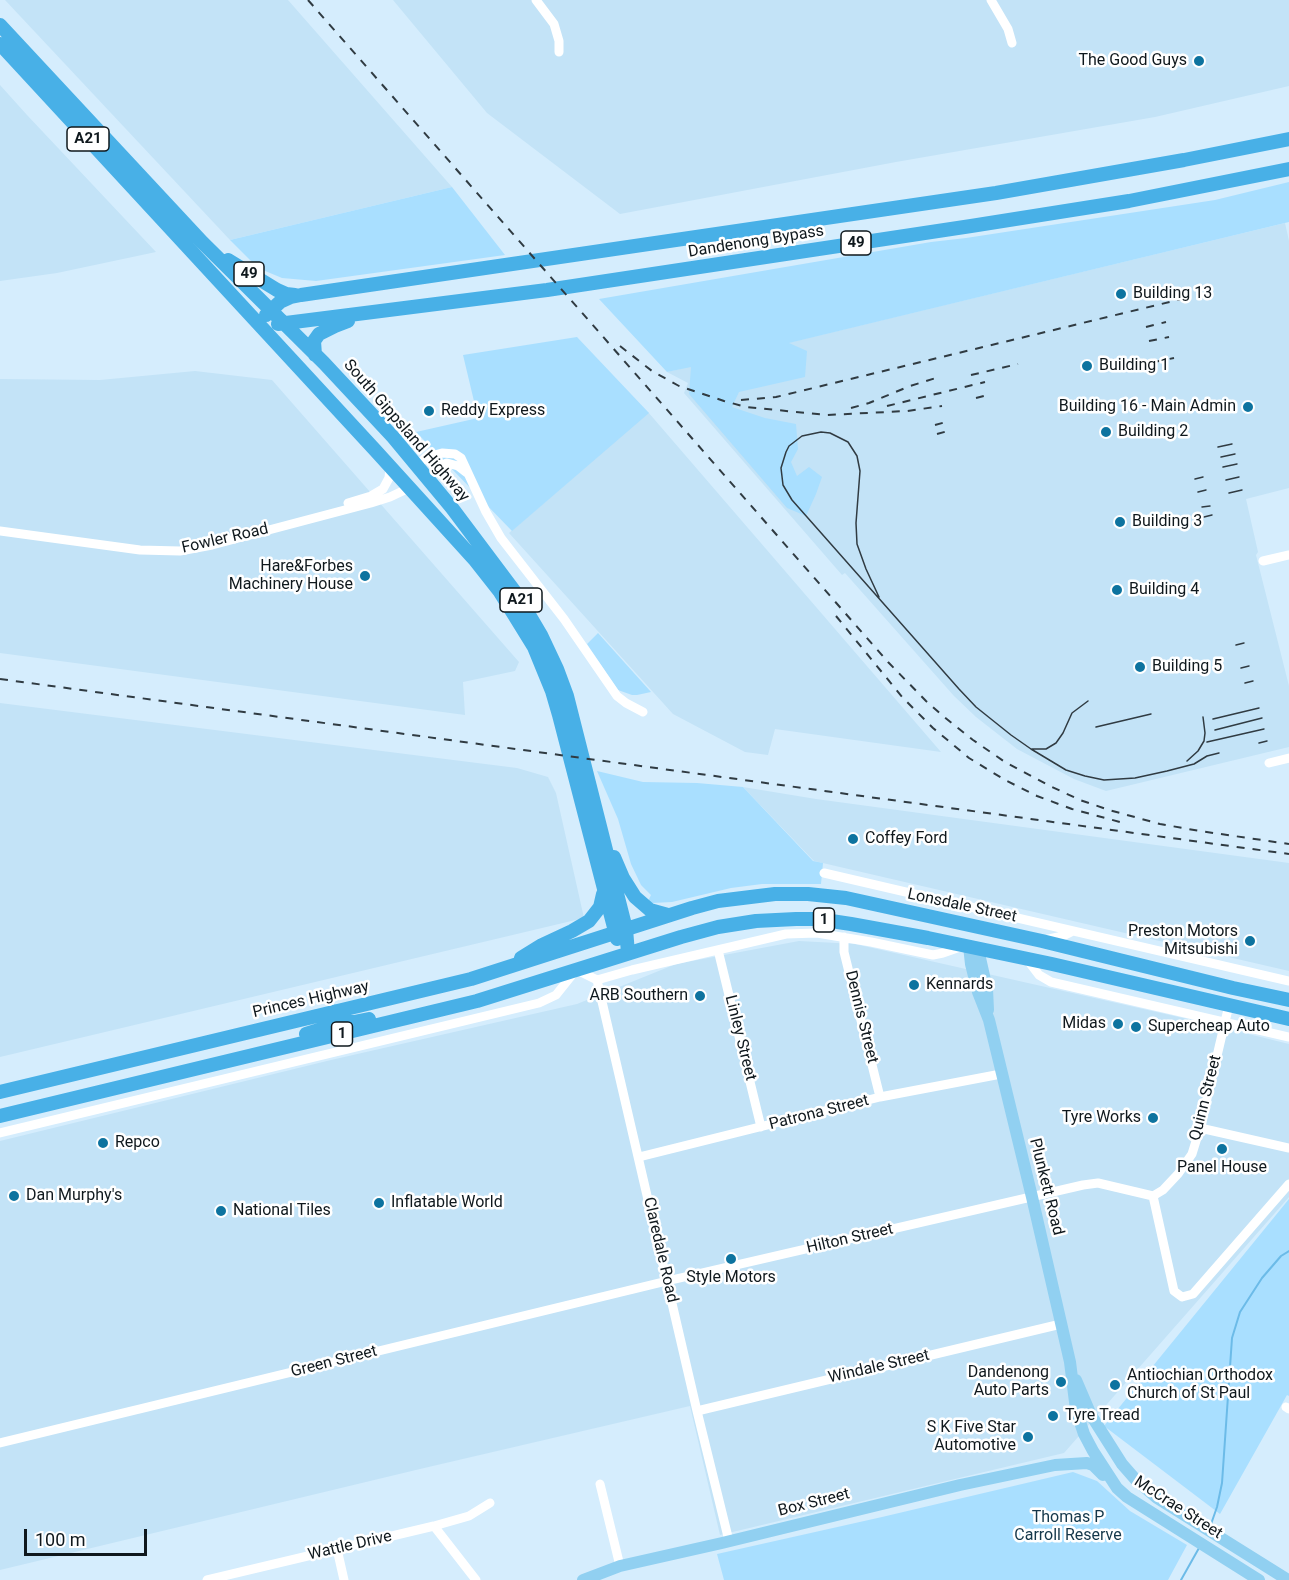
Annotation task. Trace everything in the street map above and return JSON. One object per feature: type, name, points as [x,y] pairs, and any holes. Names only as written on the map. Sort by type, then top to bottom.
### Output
[{"type":"highway","name":"South Gippsland Highway","points":[[0,25],[259,325],[478,564],[508,604],[534,647],[559,715],[572,741]]},
{"type":"highway","name":"South Gippsland Highway","points":[[0,44],[271,310],[385,428],[452,508],[513,589],[541,635],[562,682],[603,889],[627,953]]},
{"type":"highway","name":"Dandenong Bypass","points":[[271,310],[285,300],[301,295],[996,193],[1193,159],[1289,139]]},
{"type":"highway","name":"Dandenong Bypass","points":[[259,325],[283,324],[584,285],[1129,201],[1289,169]]},
{"type":"highway","name":"49","points":[[202,242],[277,290],[286,294],[301,295]]},
{"type":"highway","name":"49","points":[[259,325],[271,310]]},
{"type":"highway","name":"49","points":[[320,359],[314,345],[319,334],[335,326],[385,310]]},
{"type":"highway","points":[[409,488],[417,465]]},
{"type":"highway","points":[[409,488],[428,478]]},
{"type":"highway","name":"South Gippsland Highway","points":[[579,769],[595,811],[620,931]]},
{"type":"highway","points":[[595,811],[620,872],[631,892],[650,910],[668,915]]},
{"type":"highway","points":[[501,970],[542,945],[589,921],[600,907],[603,889]]},
{"type":"highway","name":"Lonsdale Street","points":[[620,931],[718,901],[775,894],[808,894],[846,898],[971,925],[1289,1000]]},
{"type":"highway","name":"1","points":[[0,1116],[384,1025],[526,987],[700,931],[756,921],[796,918],[839,922],[1026,958],[1289,1018]]},
{"type":"highway","points":[[971,925],[971,947]]},
{"type":"highway","name":"Princes Highway","points":[[0,1092],[444,986],[620,931]]},
{"type":"highway","points":[[337,1011],[345,1020],[357,1022],[479,993],[526,987]]},
{"type":"highway","points":[[1229,1005],[1233,988]]},
{"type":"highway","points":[[216,1064],[239,1051],[319,1031],[333,1022],[337,1011]]},
{"type":"highway","points":[[177,1049],[183,1072]]},
{"type":"main road","name":"Plunkett Road","points":[[971,947],[987,989],[989,1020],[1070,1362],[1076,1410],[1084,1434],[1093,1451]]},
{"type":"main road","name":"Plunkett Road","points":[[1070,1362],[1088,1410],[1122,1464]]},
{"type":"main road","points":[[1093,1451],[1109,1454],[1122,1464]]},
{"type":"main road","name":"Box Street","points":[[583,1580],[620,1566],[938,1490],[1055,1465],[1093,1451]]},
{"type":"main road","name":"McCrae Street","points":[[1093,1451],[1117,1488],[1132,1501],[1259,1580]]},
{"type":"main road","name":"Box Street","points":[[1055,1465],[1091,1464],[1117,1488]]},
{"type":"main road","name":"McCrae Street","points":[[1122,1464],[1150,1492],[1288,1580]]},
{"type":"street","points":[[536,0],[554,24],[559,41],[559,52]]},
{"type":"street","points":[[991,0],[1008,29],[1012,43]]},
{"type":"street","points":[[417,465],[432,455],[447,453],[455,454],[462,460],[496,531],[564,619],[612,690],[623,702],[643,712]]},
{"type":"street","points":[[428,478],[440,466],[449,463],[469,475]]},
{"type":"street","points":[[324,515],[341,505],[379,492],[388,480],[390,467]]},
{"type":"street","name":"Fowler Road","points":[[0,531],[140,550],[180,551],[201,548],[381,500],[409,488]]},
{"type":"street","points":[[1263,561],[1289,555]]},
{"type":"street","points":[[1269,763],[1289,758]]},
{"type":"street","name":"Lonsdale Street","points":[[824,873],[1289,981]]},
{"type":"street","points":[[971,925],[975,908]]},
{"type":"street","points":[[1042,941],[1073,931]]},
{"type":"street","points":[[0,1133],[544,1002],[556,995],[576,970],[597,980],[786,934],[808,932],[933,955],[971,947]]},
{"type":"street","name":"Dennis Street","points":[[844,937],[844,952],[880,1098]]},
{"type":"street","name":"Linley Street","points":[[718,950],[761,1127]]},
{"type":"street","points":[[1026,958],[1039,975],[1051,982],[1289,1036]]},
{"type":"street","points":[[1233,988],[1237,970]]},
{"type":"street","name":"Claredale Road","points":[[597,980],[729,1541]]},
{"type":"street","name":"Quinn Street","points":[[1153,1196],[1163,1190],[1178,1174],[1192,1154],[1229,1005]]},
{"type":"street","points":[[369,1044],[384,1025]]},
{"type":"street","points":[[183,1072],[188,1087]]},
{"type":"street","name":"Patrona Street","points":[[639,1157],[880,1098],[1001,1074]]},
{"type":"street","points":[[1200,1128],[1289,1148]]},
{"type":"street","points":[[1032,1197],[1098,1183],[1153,1196],[1174,1291],[1182,1298],[1193,1294],[1289,1184]]},
{"type":"street","name":"Hilton Street","points":[[667,1281],[1032,1197]]},
{"type":"street","name":"Green Street","points":[[0,1443],[667,1281]]},
{"type":"street","name":"Windale Street","points":[[697,1410],[1061,1324]]},
{"type":"street","points":[[600,1484],[620,1566]]},
{"type":"street","name":"Wattle Drive","points":[[208,1580],[434,1526],[469,1516],[490,1503]]},
{"type":"street","points":[[434,1526],[476,1580]]},
{"type":"street","points":[[337,1549],[344,1580]]},
{"type":"shaded area","points":[[5,0],[288,0],[452,187],[230,240]]},
{"type":"shaded area","points":[[393,0],[1289,0],[1289,86],[1155,117],[896,162],[620,214],[487,113]]},
{"type":"shaded area","points":[[0,85],[156,252],[57,273],[0,281]]},
{"type":"shaded area","points":[[1285,223],[1289,241],[1289,488],[1246,499],[1258,552],[1256,555],[1289,686],[1289,747],[1106,791],[1074,779],[1017,749],[976,717],[954,696],[845,573],[842,575],[684,393],[688,383],[667,372]]},
{"type":"shaded area","points":[[195,371],[272,380],[519,662],[515,671],[463,682],[465,715],[0,653],[0,379],[100,380]]},
{"type":"shaded area","points":[[648,412],[941,752],[775,729],[768,755],[745,752],[673,714],[509,533]]},
{"type":"shaded area","points":[[0,703],[517,768],[548,777],[556,793],[584,918],[0,1057]]},
{"type":"shaded area","points":[[743,787],[816,799],[1289,863],[1289,971],[814,861]]},
{"type":"shaded area","points":[[799,941],[855,944],[1289,1044],[1289,1197],[1064,1453],[720,1535],[690,1406],[0,1570],[0,1141],[331,1060],[577,1004],[676,964]]},
{"type":"green space","points":[[1289,182],[1289,222],[789,343],[807,351],[805,377],[739,392],[732,407],[765,418],[796,424],[798,449],[791,462],[797,476],[809,467],[822,477],[806,516],[787,508],[689,394],[691,367],[667,372],[599,299],[931,242],[1215,200]]},
{"type":"green space","points":[[452,187],[505,255],[316,281],[282,278],[258,268],[230,240]]},
{"type":"green space","points":[[577,337],[649,413],[512,531],[416,432],[478,418],[463,355]]},
{"type":"green space","points":[[598,633],[651,692],[632,695],[618,690],[587,644]]},
{"type":"green space","points":[[597,771],[643,782],[743,787],[813,861],[823,863],[821,884],[762,884],[731,888],[672,902],[652,903],[648,901],[651,895],[641,885],[631,864],[618,819]]},
{"type":"green space","points":[[1289,1199],[1289,1396],[1287,1395],[1220,1514],[1104,1426]]},
{"type":"green space","name":"Thomas P Carroll Reserve","points":[[1073,1472],[1097,1481],[1130,1511],[1187,1545],[1168,1580],[724,1580],[717,1554]]},
{"type":"waterway","points":[[1210,1527],[1222,1483],[1232,1338],[1240,1312],[1262,1278],[1281,1256],[1289,1251]]},
{"type":"waterway","points":[[1181,1580],[1199,1548]]},
{"type":"tram line","points":[[879,597],[857,544],[856,523],[860,471],[857,456],[848,442],[830,433],[821,432],[802,436],[789,446],[781,468],[783,485],[792,500],[959,689],[976,707],[1011,735],[1066,770],[1104,780],[1135,778],[1167,771],[1194,764],[1207,756],[1219,753]]},
{"type":"tram line","points":[[1218,447],[1232,444]]},
{"type":"tram line","points":[[1221,457],[1235,454]]},
{"type":"tram line","points":[[1223,467],[1237,464]]},
{"type":"tram line","points":[[1195,479],[1203,477]]},
{"type":"tram line","points":[[1226,480],[1239,477]]},
{"type":"tram line","points":[[1198,492],[1206,490]]},
{"type":"tram line","points":[[1229,493],[1242,490]]},
{"type":"tram line","points":[[1202,507],[1210,506]]},
{"type":"tram line","points":[[1204,517],[1212,515]]},
{"type":"tram line","points":[[1236,645],[1244,643]]},
{"type":"tram line","points":[[1241,668],[1249,666]]},
{"type":"tram line","points":[[1245,683],[1253,681]]},
{"type":"tram line","points":[[1032,749],[1046,749],[1056,743],[1072,713],[1088,701]]},
{"type":"tram line","points":[[1213,719],[1259,708]]},
{"type":"tram line","points":[[1096,727],[1151,714]]},
{"type":"tram line","points":[[1187,761],[1198,751],[1204,741],[1203,717]]},
{"type":"tram line","points":[[1215,730],[1262,718]]},
{"type":"tram line","points":[[1207,742],[1264,729]]},
{"type":"tram line","points":[[1259,743],[1267,741]]},
{"type":"railway","points":[[308,0],[888,662],[943,716],[1005,762],[1080,800],[1160,824],[1289,844]]},
{"type":"railway","points":[[741,400],[776,397],[1182,299]]},
{"type":"railway","points":[[1146,327],[1166,322]]},
{"type":"railway","points":[[1149,341],[1169,337]]},
{"type":"railway","points":[[620,346],[652,371],[679,386],[746,407],[827,415],[907,411],[942,406]]},
{"type":"railway","points":[[1154,362],[1174,358]]},
{"type":"railway","points":[[971,375],[1018,364]]},
{"type":"railway","points":[[851,408],[936,378]]},
{"type":"railway","points":[[887,406],[985,382]]},
{"type":"railway","points":[[976,398],[988,395]]},
{"type":"railway","points":[[935,425],[946,422]]},
{"type":"railway","points":[[937,434],[948,431]]},
{"type":"railway","points":[[836,616],[903,698],[933,728],[969,758],[1037,796],[1072,809],[1120,822]]},
{"type":"railway","points":[[0,679],[1289,854]]},
{"type":"place","name":"The Good Guys","points":[[1199,61]]},
{"type":"place","name":"Building 13","points":[[1121,294]]},
{"type":"place","name":"Building 1","points":[[1087,366]]},
{"type":"place","name":"Building 16 - Main Admin","points":[[1248,407]]},
{"type":"place","name":"Reddy Express","points":[[429,411]]},
{"type":"place","name":"Building 2","points":[[1106,432]]},
{"type":"place","name":"Building 3","points":[[1120,522]]},
{"type":"place","name":"Hare&Forbes Machinery House","points":[[365,576]]},
{"type":"place","name":"Building 4","points":[[1117,590]]},
{"type":"place","name":"Building 5","points":[[1140,667]]},
{"type":"place","name":"Coffey Ford","points":[[853,839]]},
{"type":"place","name":"Preston Motors Mitsubishi","points":[[1250,941]]},
{"type":"place","name":"Kennards","points":[[914,985]]},
{"type":"place","name":"ARB Southern","points":[[700,996]]},
{"type":"place","name":"Midas","points":[[1118,1024]]},
{"type":"place","name":"Supercheap Auto","points":[[1136,1027]]},
{"type":"place","name":"Tyre Works","points":[[1153,1118]]},
{"type":"place","name":"Repco","points":[[103,1143]]},
{"type":"place","name":"Panel House","points":[[1222,1149]]},
{"type":"place","name":"Dan Murphy's","points":[[14,1196]]},
{"type":"place","name":"Inflatable World","points":[[379,1203]]},
{"type":"place","name":"National Tiles","points":[[221,1211]]},
{"type":"place","name":"Style Motors","points":[[731,1259]]},
{"type":"place","name":"Dandenong Auto Parts","points":[[1061,1382]]},
{"type":"place","name":"Antiochian Orthodox Church of St Paul","points":[[1115,1385]]},
{"type":"place","name":"Tyre Tread","points":[[1053,1416]]},
{"type":"place","name":"S K Five Star Automotive","points":[[1028,1437]]}]
